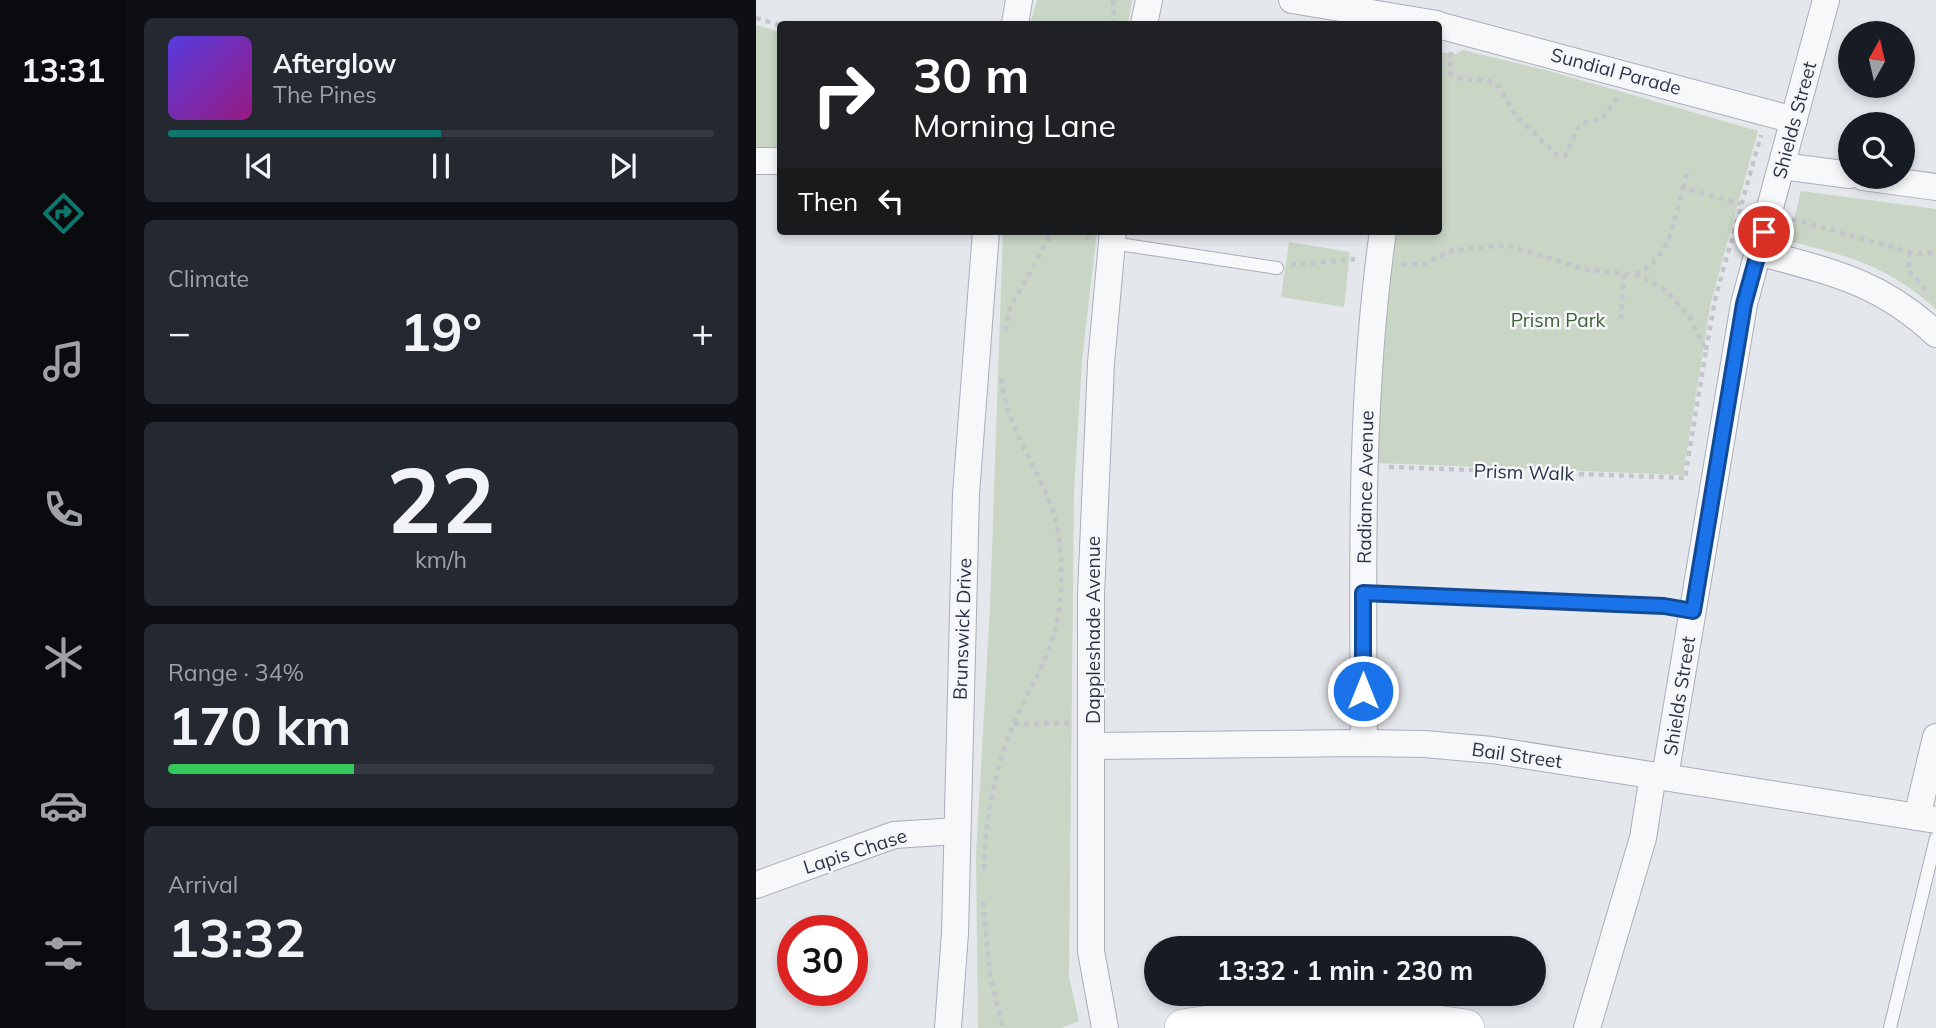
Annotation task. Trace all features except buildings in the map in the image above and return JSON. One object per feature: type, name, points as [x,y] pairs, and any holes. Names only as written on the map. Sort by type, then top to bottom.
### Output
[{"type":"street","points":[[1016,21],[1019,0]]},
{"type":"street","points":[[1145,21],[1149,0]]},
{"type":"street","name":"Sundial Parade","points":[[1292,0],[1415,21]]},
{"type":"street","name":"Shields Street","points":[[1587,1028],[1606,971],[1659,776],[1693,611],[1744,304],[1826,0]]},
{"type":"street","name":"Sundial Parade","points":[[1442,26],[1794,120]]},
{"type":"street","points":[[756,160],[777,161]]},
{"type":"street","points":[[1782,166],[1838,173]]},
{"type":"street","points":[[1915,184],[1936,187]]},
{"type":"street","name":"Brunswick Drive","points":[[948,1028],[955,933],[966,494],[986,235]]},
{"type":"street","name":"Radiance Avenue","points":[[1364,743],[1363,468],[1370,344],[1382,235]]},
{"type":"street","name":"Dappleshade Avenue","points":[[1105,1028],[1091,951],[1091,595],[1093,494],[1113,237]]},
{"type":"street","points":[[1758,252],[1869,286],[1895,299],[1936,334]]},
{"type":"street","points":[[1926,819],[1936,737]]},
{"type":"street","name":"Bail Street","points":[[1093,746],[1364,743],[1424,744],[1493,750],[1926,819]]},
{"type":"street","name":"Lapis Chase","points":[[756,885],[894,835],[957,831]]},
{"type":"street","name":"Shields Street","points":[[1601,1028],[1606,971]]},
{"type":"street","points":[[1183,1028],[1267,1017],[1319,1016],[1383,1019],[1466,1028]]},
{"type":"lane","points":[[1113,237],[1277,268]]},
{"type":"lane","points":[[1363,593],[1664,606],[1693,611]]},
{"type":"lane","points":[[1890,1028],[1936,838]]},
{"type":"path","points":[[1114,0],[1114,21]]},
{"type":"path","points":[[756,18],[777,24]]},
{"type":"path","points":[[1442,50],[1450,73],[1458,78],[1489,81],[1499,87],[1516,116],[1557,155],[1565,156],[1570,151],[1583,123],[1602,119],[1634,76]]},
{"type":"path","points":[[1277,268],[1342,258],[1414,266],[1453,250],[1506,245],[1584,269],[1634,275],[1652,266],[1664,252],[1688,168]]},
{"type":"path","points":[[1682,188],[1741,204]]},
{"type":"path","points":[[1769,212],[1910,252],[1925,254],[1936,251]]},
{"type":"path","points":[[1003,341],[1010,308],[1051,235]]},
{"type":"path","points":[[1910,252],[1908,270],[1936,300]]},
{"type":"path","points":[[1621,319],[1624,272]]},
{"type":"path","name":"Prism Walk","points":[[1363,468],[1685,478],[1706,350],[1680,304],[1655,282],[1634,275]]},
{"type":"path","points":[[984,881],[988,823],[1014,724],[1040,675],[1052,644],[1059,610],[1061,551],[1050,503],[1007,411],[1001,371]]},
{"type":"path","points":[[1014,724],[1073,723]]},
{"type":"path","points":[[983,892],[987,954],[1003,1028]]},
{"type":"green space","points":[[1037,0],[1132,0],[1128,21],[1031,21]]},
{"type":"green space","points":[[756,25],[777,31],[777,150],[756,149]]},
{"type":"green space","name":"Prism Park","points":[[1463,50],[1549,71],[1758,131],[1711,302],[1683,475],[1376,463],[1382,347],[1396,235],[1442,235],[1442,52],[1455,54]]},
{"type":"green space","points":[[1801,191],[1936,209],[1936,309],[1901,282],[1867,264],[1789,241]]},
{"type":"green space","points":[[1003,235],[1097,235],[1082,361],[1074,492],[1069,977],[1079,1021],[1061,1028],[978,1028],[976,855],[990,607]]},
{"type":"green space","points":[[1289,242],[1350,252],[1344,307],[1281,297]]},
{"type":"route","points":[[1363,691],[1363,593],[1664,606],[1693,611],[1744,304],[1764,232]]}]
